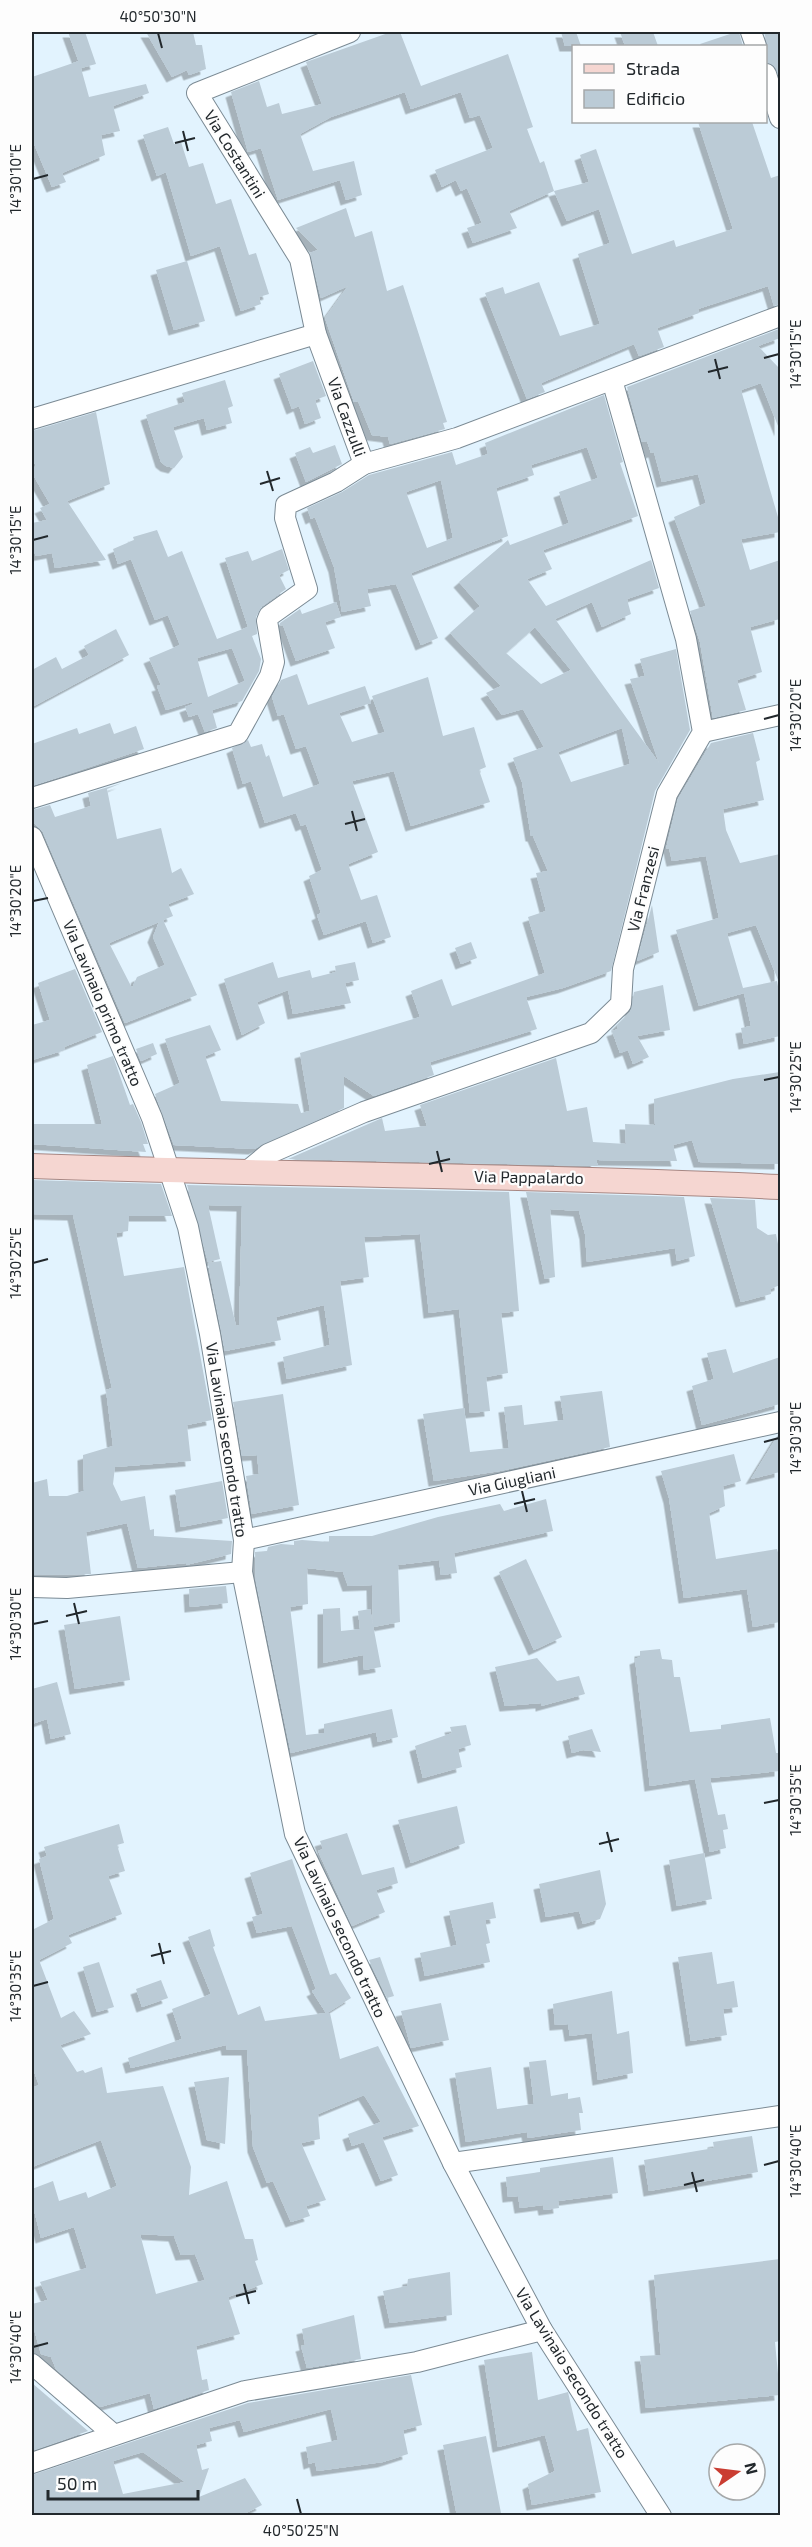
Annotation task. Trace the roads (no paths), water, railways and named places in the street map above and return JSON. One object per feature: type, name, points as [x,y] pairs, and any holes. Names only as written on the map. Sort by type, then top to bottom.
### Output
[{"type":"main road","name":"Via Pappalardo","points":[[32,1166],[245,1173],[604,1179],[780,1187]]},
{"type":"street","name":"Via Costantini","points":[[316,334],[300,259],[197,93],[350,32]]},
{"type":"street","points":[[767,80],[780,118]]},
{"type":"street","name":"Via Cazzulli","points":[[316,334],[364,464],[457,438],[780,316]]},
{"type":"street","points":[[32,419],[316,334]]},
{"type":"street","points":[[612,380],[686,639],[703,732],[780,715]]},
{"type":"street","points":[[32,798],[238,735],[270,676],[274,662],[267,621],[269,616],[307,589],[285,518],[286,506],[336,482],[364,464]]},
{"type":"street","name":"Via Franzesi","points":[[245,1173],[268,1154],[364,1112],[591,1033],[621,1004],[623,969],[667,794],[703,732]]},
{"type":"street","name":"Via Lavinaio primo tratto","points":[[32,837],[152,1118],[169,1171]]},
{"type":"street","name":"Via Lavinaio secondo tratto","points":[[169,1171],[188,1227],[210,1334],[244,1540],[242,1572],[295,1834],[453,2163],[542,2330],[661,2516]]},
{"type":"street","name":"Via Giugliani","points":[[244,1540],[780,1422]]},
{"type":"street","points":[[32,1587],[67,1588],[242,1572]]},
{"type":"street","points":[[453,2163],[780,2116]]},
{"type":"street","points":[[32,2463],[245,2391],[417,2362],[542,2330]]},
{"type":"street","points":[[32,2364],[113,2434]]}]
